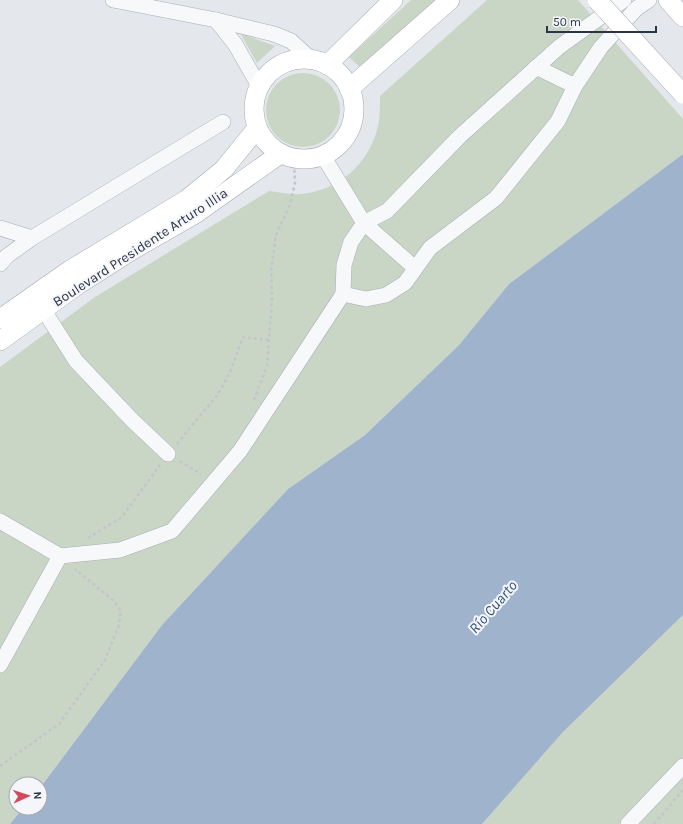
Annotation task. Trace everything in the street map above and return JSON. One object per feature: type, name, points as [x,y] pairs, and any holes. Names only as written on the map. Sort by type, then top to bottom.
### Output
[{"type":"main road","points":[[320,62],[393,0]]},
{"type":"main road","points":[[350,89],[450,0]]},
{"type":"main road","points":[[597,0],[683,94]]},
{"type":"main road","points":[[668,0],[683,17]]},
{"type":"main road","points":[[298,59],[320,62],[340,75],[350,89],[354,104],[353,121],[346,136],[335,148],[323,156],[308,159],[287,156],[264,140],[257,128],[254,110],[259,86],[271,71],[284,63],[298,59]]},
{"type":"main road","name":"Boulevard Presidente Arturo Illia","points":[[0,319],[82,262],[186,200],[224,169],[257,128]]},
{"type":"main road","name":"Boulevard Presidente Arturo Illia","points":[[0,341],[44,309],[134,249],[195,214],[287,156]]},
{"type":"street","points":[[113,0],[216,20],[274,34],[291,41],[320,62]]},
{"type":"street","points":[[0,521],[60,556],[120,550],[172,531],[240,451],[343,294],[344,265],[351,242],[364,223],[387,211],[460,136],[559,47],[624,0]]},
{"type":"street","points":[[343,294],[366,299],[386,295],[405,283],[430,248],[496,198],[558,121],[575,86],[601,47],[637,8],[649,0]]},
{"type":"street","points":[[216,20],[235,44],[259,86]]},
{"type":"street","points":[[536,67],[575,86]]},
{"type":"street","points":[[0,264],[32,238],[223,122]]},
{"type":"street","points":[[323,156],[364,223],[415,268]]},
{"type":"street","points":[[0,228],[32,238]]},
{"type":"street","points":[[44,309],[76,361],[132,420],[168,454]]},
{"type":"street","points":[[0,665],[60,556]]},
{"type":"street","points":[[628,824],[683,766]]},
{"type":"path","points":[[252,404],[267,366],[272,299],[271,271],[276,235],[290,205],[295,183],[287,156]]},
{"type":"path","points":[[84,540],[122,517],[168,454],[218,394],[230,372],[243,337],[269,340]]},
{"type":"path","points":[[168,454],[200,474],[204,474]]},
{"type":"path","points":[[0,766],[59,724],[105,660],[118,625],[121,611],[114,601],[60,556]]},
{"type":"path","points":[[654,824],[683,790]]},
{"type":"green space","points":[[411,0],[440,0],[361,68],[349,57]]},
{"type":"green space","points":[[487,0],[578,0],[683,119],[683,154],[509,284],[459,345],[365,435],[288,489],[162,625],[48,777],[48,776],[8,776],[8,816],[16,816],[10,824],[0,824],[0,367],[95,297],[269,191],[288,194],[314,192],[339,181],[360,163],[374,140],[379,123],[380,96]]},
{"type":"green space","points":[[241,34],[275,46],[257,63]]},
{"type":"green space","points":[[296,73],[310,73],[324,79],[334,89],[340,103],[340,117],[334,131],[324,141],[310,147],[296,147],[282,141],[272,131],[266,117],[266,103],[272,89],[282,79]]},
{"type":"green space","points":[[683,615],[683,824],[482,824],[563,732]]},
{"type":"water","name":"Río Cuarto","points":[[683,154],[683,615],[563,732],[482,824],[10,824],[16,816],[48,816],[48,777],[162,625],[288,489],[365,435],[459,345],[509,284]]}]
